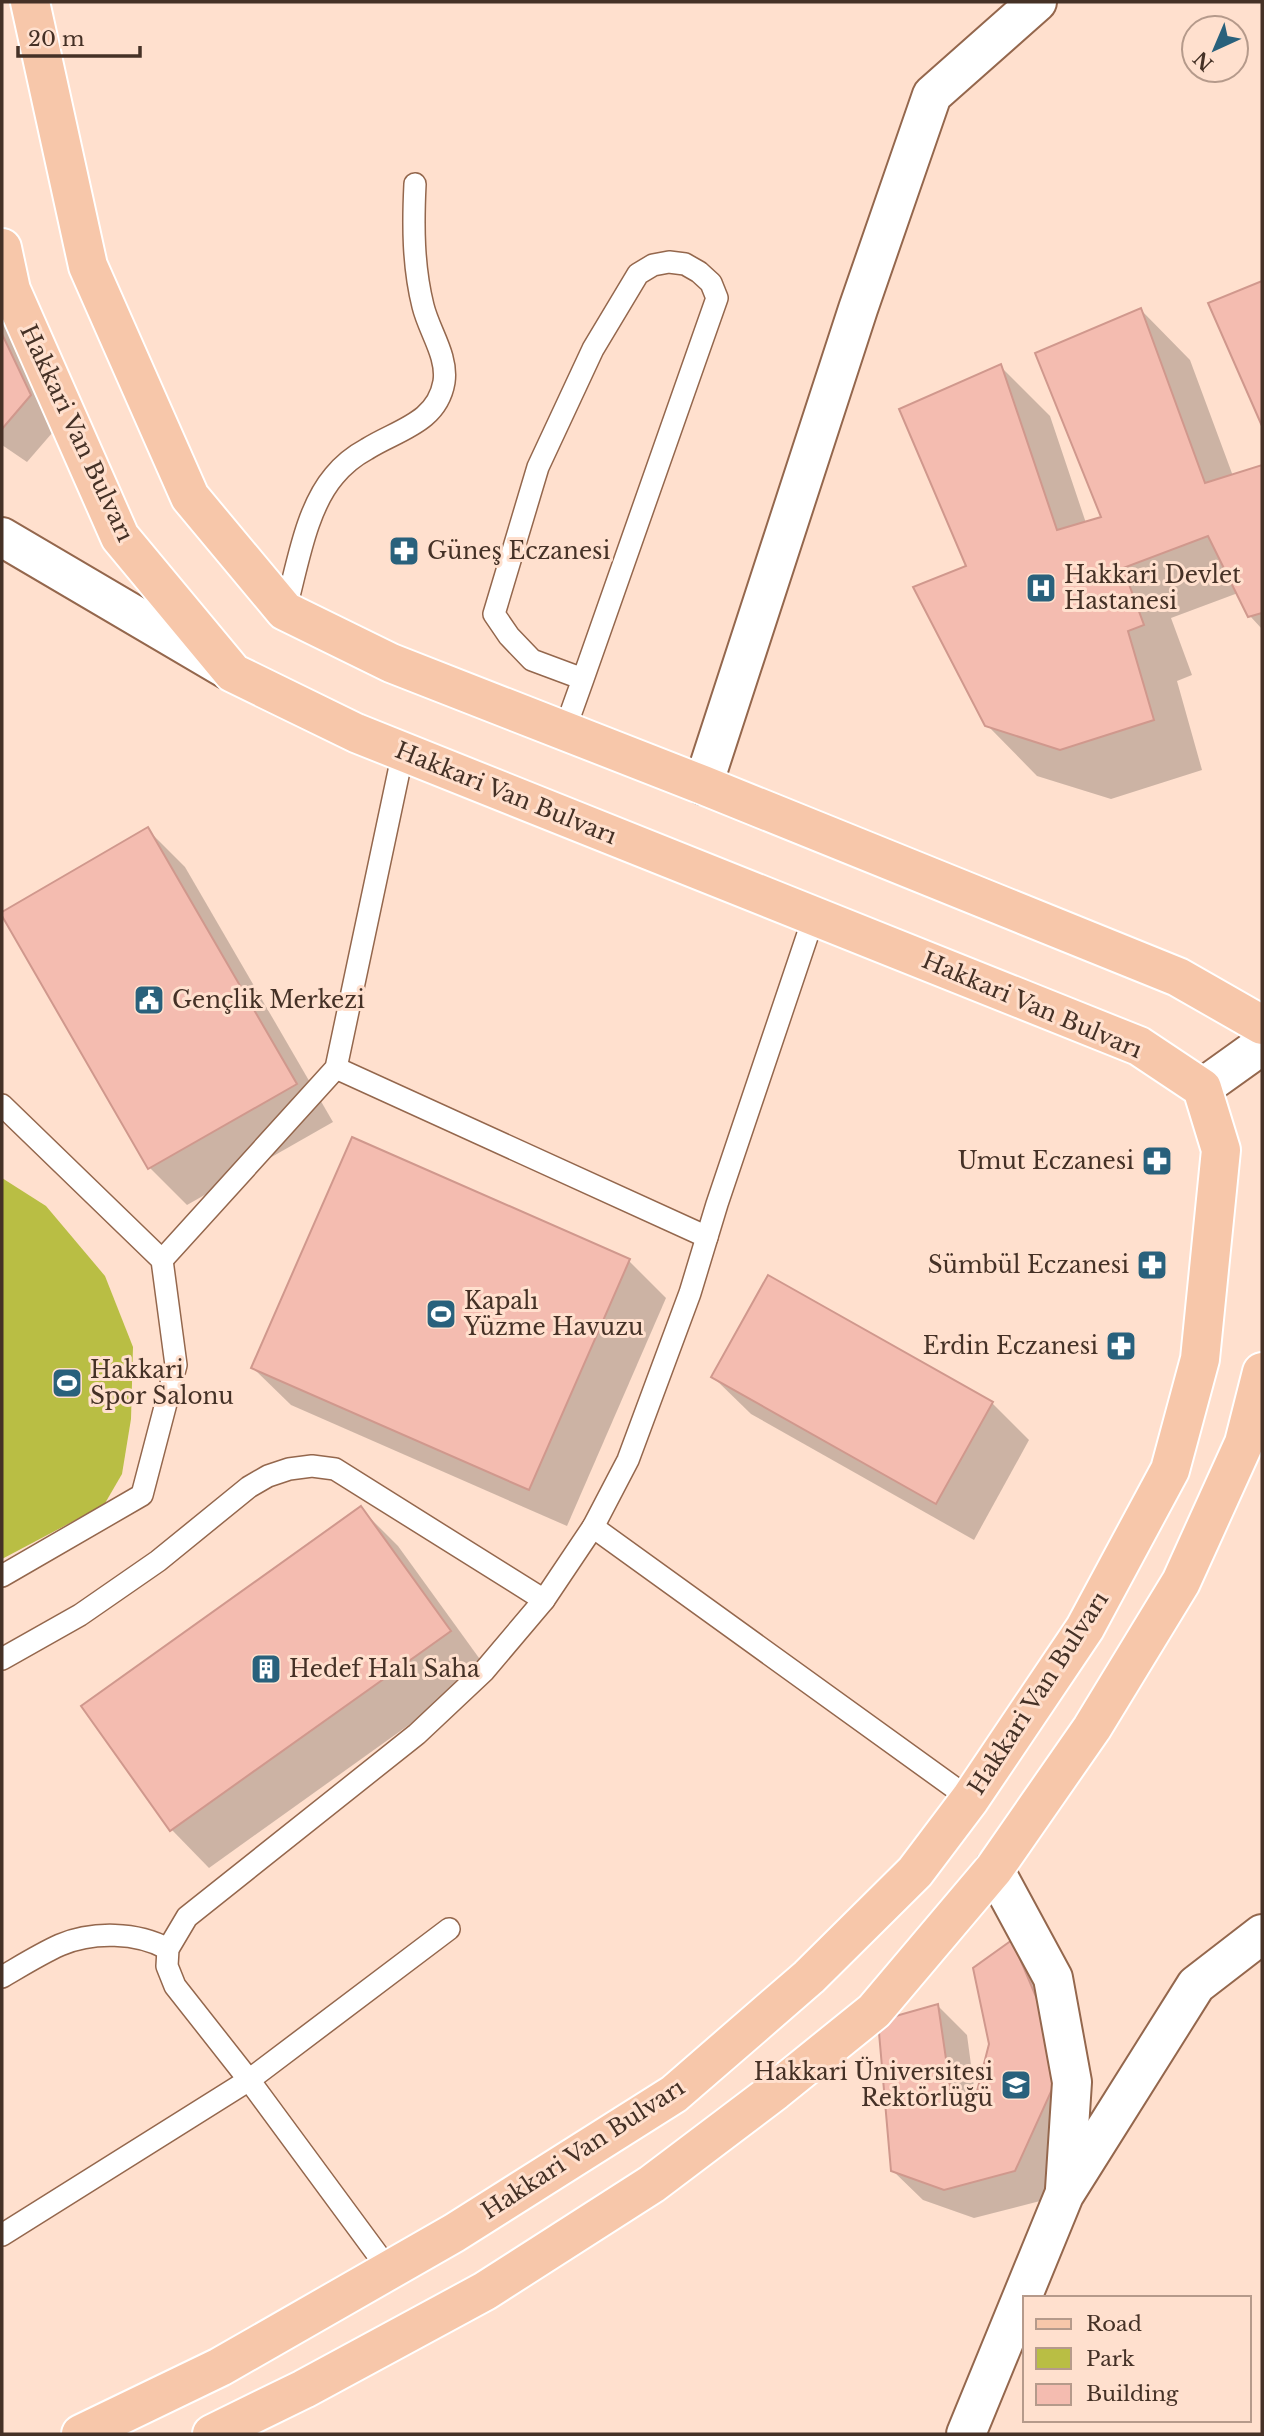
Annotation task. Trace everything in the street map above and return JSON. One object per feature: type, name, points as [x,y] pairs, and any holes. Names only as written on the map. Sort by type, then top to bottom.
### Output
[{"type":"main road","points":[[30,2],[88,266],[190,496],[285,611],[391,663],[704,785],[1178,977],[1262,1026]]},
{"type":"main road","name":"Hakkari Van Bulvarı","points":[[2,248],[11,290],[120,537],[233,673],[355,733],[1139,1046],[1202,1088],[1221,1150],[1200,1359],[1170,1470],[1085,1628],[970,1799],[915,1872],[809,1977],[674,2094],[454,2233],[220,2367],[81,2434]]},
{"type":"main road","points":[[212,2434],[304,2389],[485,2291],[652,2184],[775,2091],[873,2011],[994,1869],[1092,1728],[1181,1582],[1244,1443],[1262,1372]]},
{"type":"street","points":[[704,785],[858,309],[932,95],[1037,2]]},
{"type":"street","points":[[2,537],[233,673]]},
{"type":"street","points":[[1202,1088],[1262,1045]]},
{"type":"street","points":[[994,1869],[1053,1978],[1072,2081],[1064,2195]]},
{"type":"street","points":[[966,2434],[1064,2195],[1196,1985],[1262,1934]]},
{"type":"lane","points":[[285,611],[309,523],[318,499],[332,478],[368,447],[414,426],[426,416],[436,403],[444,384],[445,364],[423,307],[417,276],[414,246],[415,184]]},
{"type":"lane","points":[[564,732],[583,679],[717,298],[711,283],[685,264],[669,262],[653,265],[638,274],[593,349],[538,467],[494,614],[509,636],[532,660],[583,679]]},
{"type":"lane","points":[[162,1260],[336,1068],[403,752]]},
{"type":"lane","points":[[389,2270],[249,2080],[175,1986],[167,1966],[168,1949],[187,1917],[426,1725],[484,1671],[544,1600],[593,1527],[628,1460],[690,1293],[814,916]]},
{"type":"lane","points":[[336,1068],[707,1237]]},
{"type":"lane","points":[[2,1105],[162,1260],[176,1365],[142,1495],[2,1576]]},
{"type":"lane","points":[[2,1659],[80,1615],[158,1561],[248,1487],[289,1469],[312,1466],[335,1469],[544,1600]]},
{"type":"lane","points":[[593,1527],[970,1799]]},
{"type":"lane","points":[[2,2235],[249,2080],[449,1929]]},
{"type":"lane","points":[[2,1977],[62,1944],[104,1935],[152,1940],[168,1949]]},
{"type":"green space","name":"Hakkari Spor Salonu","points":[[2,1178],[46,1206],[105,1276],[133,1347],[131,1419],[122,1474],[104,1505],[2,1559]]},
{"type":"building","points":[[1262,281],[1262,426],[1208,303]]},
{"type":"building","name":"Hakkari Devlet Hastanesi","points":[[1141,308],[1205,483],[1262,465],[1262,613],[1248,617],[1208,536],[1123,568],[1144,625],[1128,631],[1154,720],[1060,750],[985,726],[913,587],[966,566],[899,409],[1001,364],[1057,530],[1101,517],[1035,353]]},
{"type":"building","points":[[2,334],[31,395],[2,429]]},
{"type":"building","name":"Gençlik Merkezi","points":[[148,827],[297,1084],[148,1169],[2,912]]},
{"type":"building","name":"Kapalı Yüzme Havuzu","points":[[352,1137],[630,1259],[529,1490],[251,1368]]},
{"type":"building","points":[[768,1275],[993,1402],[936,1504],[711,1377]]},
{"type":"building","name":"Hedef Halı Saha","points":[[361,1506],[451,1631],[170,1831],[81,1706]]},
{"type":"building","name":"Hakkari Üniversitesi Rektörlüğü","points":[[1012,1940],[1064,2063],[1015,2171],[944,2190],[891,2171],[878,2021],[938,2004],[953,2107],[973,2107],[989,2044],[973,1968]]},
{"type":"place","name":"Güneş Eczanesi","points":[[404,551]]},
{"type":"place","name":"Hakkari Devlet Hastanesi","points":[[1041,588]]},
{"type":"place","name":"Gençlik Merkezi","points":[[149,1000]]},
{"type":"place","name":"Umut Eczanesi","points":[[1157,1161]]},
{"type":"place","name":"Sümbül Eczanesi","points":[[1152,1265]]},
{"type":"place","name":"Kapalı Yüzme Havuzu","points":[[441,1314]]},
{"type":"place","name":"Erdin Eczanesi","points":[[1121,1346]]},
{"type":"place","name":"Hakkari Spor Salonu","points":[[67,1383]]},
{"type":"place","name":"Hedef Halı Saha","points":[[266,1669]]},
{"type":"place","name":"Hakkari Üniversitesi Rektörlüğü","points":[[1016,2085]]}]
